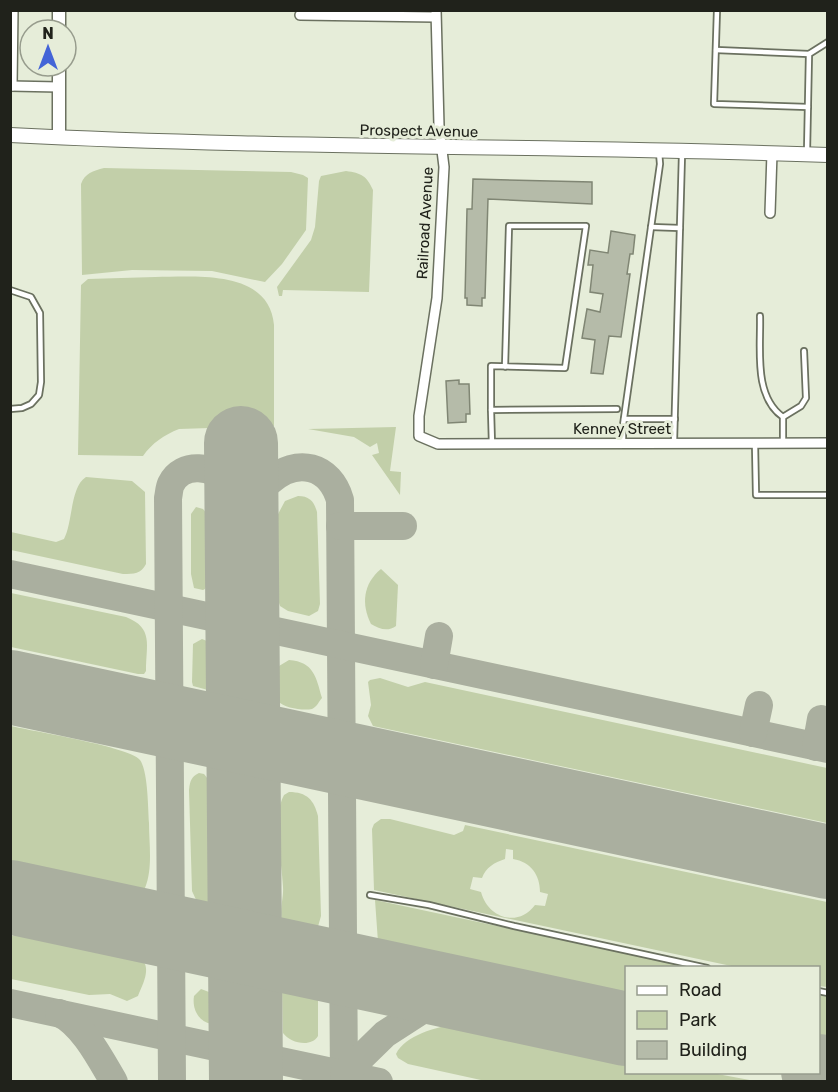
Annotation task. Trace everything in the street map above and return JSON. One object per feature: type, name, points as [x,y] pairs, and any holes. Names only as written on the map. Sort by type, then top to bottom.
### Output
[{"type":"main road","name":"Prospect Avenue","points":[[10,135],[442,148],[828,155]]},
{"type":"street","points":[[13,10],[11,86],[59,87]]},
{"type":"street","points":[[300,15],[435,14]]},
{"type":"street","name":"Railroad Avenue","points":[[418,436],[437,298],[444,167],[439,126],[435,14]]},
{"type":"street","points":[[59,78],[59,137]]},
{"type":"street","points":[[770,213],[772,153]]},
{"type":"street","name":"Kenney Street","points":[[418,436],[438,444],[828,443]]},
{"type":"lane","points":[[717,10],[714,104],[808,107]]},
{"type":"lane","points":[[716,50],[809,54],[828,42]]},
{"type":"lane","points":[[807,155],[809,54]]},
{"type":"lane","points":[[623,444],[624,419],[660,164],[659,151]]},
{"type":"lane","points":[[674,444],[682,151]]},
{"type":"lane","points":[[492,444],[491,366],[565,368],[586,226],[509,226],[505,366]]},
{"type":"lane","points":[[651,227],[680,228]]},
{"type":"lane","points":[[10,290],[31,297],[40,314],[41,382],[39,395],[31,404],[22,408],[10,409]]},
{"type":"lane","points":[[760,316],[761,382],[774,411],[783,417]]},
{"type":"lane","points":[[783,417],[801,406],[806,398],[804,351]]},
{"type":"lane","points":[[491,410],[617,409]]},
{"type":"lane","points":[[783,417],[783,444]]},
{"type":"lane","points":[[624,419],[675,419]]},
{"type":"lane","points":[[755,444],[756,495],[828,495]]},
{"type":"lane","points":[[370,895],[421,904],[698,966]]},
{"type":"green space","points":[[104,168],[291,172],[303,175],[308,178],[306,230],[282,264],[265,282],[212,271],[132,270],[82,275],[81,184],[87,175]]},
{"type":"green space","points":[[346,171],[363,176],[373,190],[369,292],[283,290],[282,296],[279,296],[277,287],[311,240],[315,227],[321,176]]},
{"type":"green space","points":[[209,277],[245,285],[259,294],[269,307],[274,325],[274,426],[179,429],[159,440],[143,456],[78,455],[81,285],[88,279]]},
{"type":"green space","points":[[396,427],[390,471],[401,472],[400,495],[372,455],[379,453],[377,443],[370,447],[354,437],[308,429]]},
{"type":"green space","points":[[86,477],[132,481],[145,492],[146,564],[139,572],[123,574],[11,550],[11,532],[56,542],[64,539],[74,497]]},
{"type":"green space","points":[[298,496],[310,500],[317,512],[320,604],[318,611],[309,616],[288,611],[280,606],[276,593],[277,516],[285,501]]},
{"type":"green space","points":[[196,507],[203,509],[207,514],[208,581],[203,590],[194,588],[191,574],[191,514]]},
{"type":"green space","points":[[381,569],[398,585],[396,626],[387,629],[371,624],[365,602],[370,581]]},
{"type":"green space","points":[[11,593],[126,617],[135,621],[145,632],[146,671],[144,674],[138,674],[11,647]]},
{"type":"green space","points":[[202,639],[207,641],[209,647],[210,689],[208,690],[193,686],[192,682],[193,644]]},
{"type":"green space","points":[[289,660],[309,667],[316,677],[322,698],[312,709],[294,708],[278,701],[279,666]]},
{"type":"green space","points":[[380,678],[408,687],[425,682],[827,768],[827,823],[373,726],[368,716],[371,705],[368,682]]},
{"type":"green space","points":[[11,726],[101,745],[133,755],[140,760],[146,781],[149,823],[150,864],[145,888],[132,892],[98,892],[11,873]]},
{"type":"green space","points":[[199,773],[204,774],[208,779],[212,895],[211,905],[205,911],[198,904],[192,891],[189,790],[191,780]]},
{"type":"green space","points":[[289,792],[309,798],[318,816],[321,916],[317,930],[305,933],[289,930],[282,918],[283,887],[278,827],[280,804],[284,795]]},
{"type":"green space","points":[[381,819],[390,819],[454,835],[463,831],[465,825],[827,902],[827,987],[820,986],[820,966],[731,966],[374,890],[372,829],[374,824]],"holes":[[[506,849],[513,850],[513,859],[529,866],[536,875],[540,892],[548,894],[545,906],[535,905],[528,912],[512,918],[497,914],[490,908],[481,892],[470,889],[473,877],[482,878],[491,866],[505,859]]]},
{"type":"green space","points":[[375,900],[686,966],[625,966],[625,1005],[392,952],[378,942]]},
{"type":"green space","points":[[35,931],[113,945],[139,957],[145,964],[146,972],[138,996],[127,1001],[110,994],[89,995],[11,979],[11,936]]},
{"type":"green space","points":[[285,983],[304,987],[318,1000],[318,1036],[311,1042],[295,1042],[283,1033],[282,986]]},
{"type":"green space","points":[[201,989],[209,992],[213,1003],[215,1018],[211,1024],[199,1017],[195,1010],[194,996]]},
{"type":"green space","points":[[820,995],[827,997],[827,1048],[820,1046]]},
{"type":"green space","points":[[478,1024],[625,1054],[625,1074],[717,1074],[755,1081],[490,1082],[408,1064],[398,1058],[396,1054],[406,1042],[440,1027]]},
{"type":"building","points":[[473,179],[592,182],[592,204],[488,199],[485,298],[482,298],[482,306],[467,305],[467,298],[465,298],[467,209],[472,209]]},
{"type":"building","points":[[611,231],[635,235],[633,254],[630,254],[627,274],[630,274],[621,337],[609,336],[603,374],[591,373],[595,340],[582,338],[587,309],[600,312],[603,294],[590,292],[593,265],[588,265],[590,250],[608,253]]},
{"type":"building","points":[[459,380],[459,384],[469,384],[470,414],[466,414],[466,422],[448,423],[446,381]]},
{"type":"taxiway","points":[[242,524],[261,490],[280,473],[291,469],[301,467],[321,472],[329,479],[340,500],[344,1082]]},
{"type":"taxiway","points":[[172,1082],[168,498],[171,484],[176,477],[190,469],[199,468],[215,473],[222,478],[233,493],[242,524]]},
{"type":"taxiway","points":[[340,526],[403,526]]},
{"type":"taxiway","points":[[10,574],[828,749]]},
{"type":"taxiway","points":[[434,665],[439,636]]},
{"type":"taxiway","points":[[753,733],[759,705]]},
{"type":"taxiway","points":[[816,747],[821,719]]},
{"type":"taxiway","points":[[10,914],[27,907],[42,906],[165,933]]},
{"type":"taxiway","points":[[344,1074],[385,1034],[450,992]]},
{"type":"taxiway","points":[[10,1003],[379,1082]]},
{"type":"taxiway","points":[[59,1013],[68,1018],[84,1034],[114,1082]]},
{"type":"runway","points":[[241,443],[246,1082]]},
{"type":"runway","points":[[10,687],[828,862]]},
{"type":"runway","points":[[10,897],[625,1029]]},
{"type":"runway","points":[[820,1071],[828,1072]]}]
